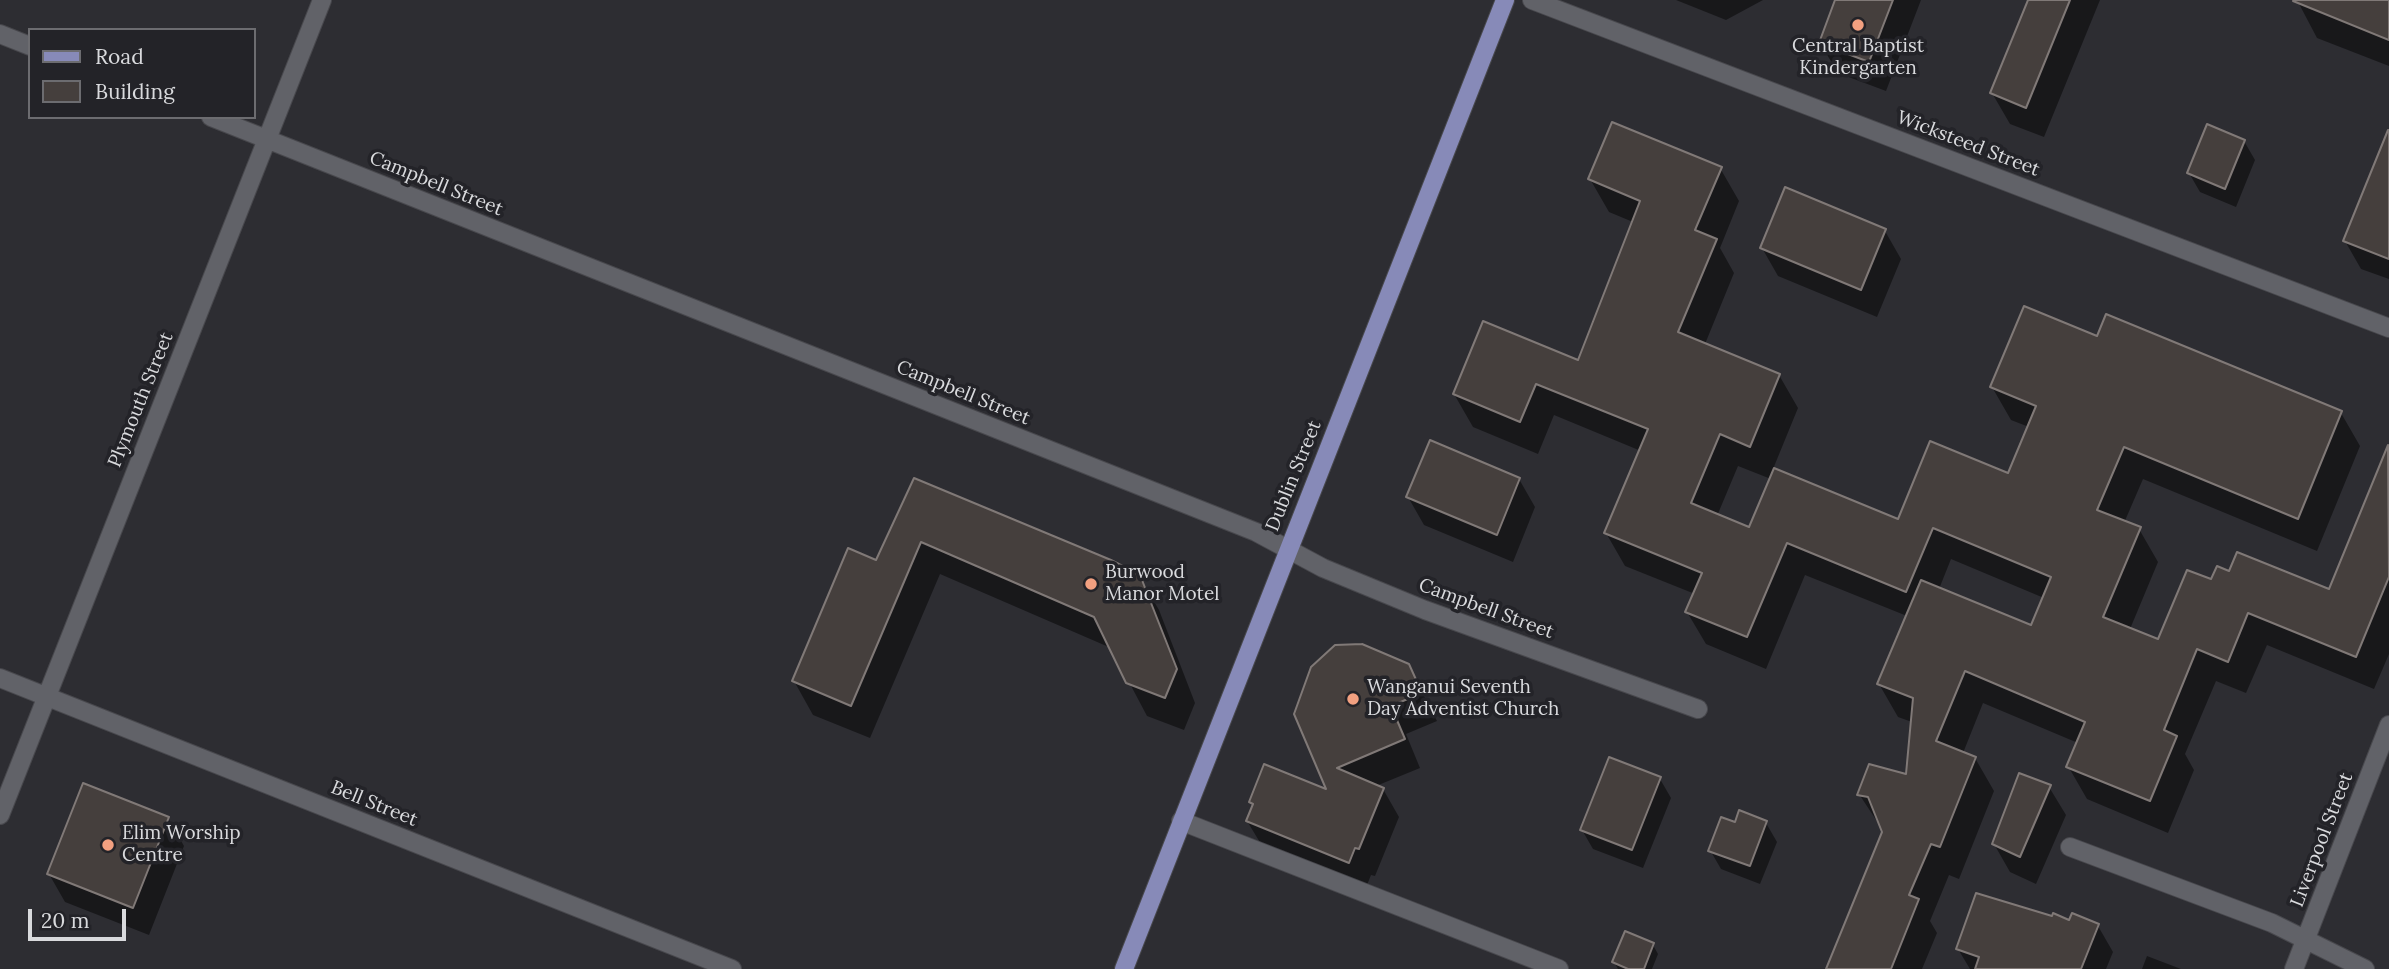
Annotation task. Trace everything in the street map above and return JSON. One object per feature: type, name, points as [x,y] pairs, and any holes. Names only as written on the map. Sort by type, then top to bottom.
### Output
[{"type":"main road","name":"Dublin Street","points":[[1124,969],[1505,0]]},
{"type":"street","name":"Plymouth Street","points":[[0,815],[321,0]]},
{"type":"street","name":"Wicksteed Street","points":[[1532,0],[2389,328]]},
{"type":"street","points":[[0,34],[28,45]]},
{"type":"street","name":"Campbell Street","points":[[216,119],[1256,532],[1287,550],[1425,611],[1698,709]]},
{"type":"street","name":"Bell Street","points":[[0,678],[732,969]]},
{"type":"street","name":"Liverpool Street","points":[[2294,969],[2389,726]]},
{"type":"street","points":[[1181,821],[1559,969]]},
{"type":"street","points":[[2070,847],[2272,923],[2365,969]]},
{"type":"building","points":[[1835,0],[1893,0],[1869,62],[1819,43]]},
{"type":"building","points":[[2028,0],[2070,0],[2026,108],[1990,93]]},
{"type":"building","points":[[2389,0],[2389,40],[2293,1]]},
{"type":"building","points":[[1612,122],[1722,167],[1695,230],[1717,239],[1678,332],[1780,374],[1750,447],[1720,434],[1691,503],[1749,527],[1774,468],[1898,519],[1930,441],[2008,473],[2036,406],[1990,387],[2024,306],[2097,336],[2106,314],[2342,411],[2298,519],[2124,447],[2097,510],[2141,527],[2103,617],[2158,639],[2187,570],[2211,579],[2217,566],[2229,571],[2237,552],[2329,589],[2388,445],[2389,577],[2356,657],[2248,613],[2228,662],[2197,649],[2164,730],[2177,736],[2150,801],[2066,767],[2085,722],[1965,671],[1936,741],[1976,757],[1940,847],[1931,844],[1909,895],[1919,899],[1891,969],[1826,969],[1882,832],[1868,797],[1857,795],[1869,764],[1906,774],[1913,698],[1877,684],[1921,580],[2031,625],[2051,577],[1933,528],[1906,592],[1787,543],[1747,637],[1685,612],[1702,573],[1604,533],[1648,429],[1536,384],[1520,422],[1453,394],[1483,321],[1578,360],[1640,201],[1588,179]]},
{"type":"building","points":[[2207,124],[2245,140],[2225,189],[2187,173]]},
{"type":"building","points":[[2389,130],[2389,259],[2343,241]]},
{"type":"building","points":[[1785,187],[1886,229],[1861,290],[1760,248]]},
{"type":"building","points":[[1430,440],[1520,478],[1497,535],[1406,497]]},
{"type":"building","points":[[914,478],[1111,560],[1140,575],[1177,669],[1165,698],[1126,683],[1094,617],[921,542],[851,706],[792,681],[848,548],[876,560]]},
{"type":"building","points":[[1362,644],[1409,664],[1422,693],[1391,706],[1405,739],[1337,768],[1384,788],[1359,849],[1355,848],[1349,863],[1246,821],[1253,804],[1249,802],[1264,764],[1326,789],[1294,714],[1311,667],[1335,645]]},
{"type":"building","points":[[1609,757],[1661,777],[1632,850],[1580,830]]},
{"type":"building","points":[[2019,773],[2051,785],[2020,857],[1992,844]]},
{"type":"building","name":"Elim Worship Centre","points":[[83,783],[169,817],[133,908],[47,874]]},
{"type":"building","points":[[1739,810],[1767,821],[1750,866],[1708,851],[1721,817],[1735,822]]},
{"type":"building","points":[[1976,893],[2052,916],[2053,913],[2069,920],[2072,913],[2099,924],[2081,969],[1975,969],[1979,957],[1956,949]]},
{"type":"building","points":[[1625,931],[1654,943],[1644,969],[1628,969],[1612,962]]},
{"type":"place","name":"Central Baptist Kindergarten","points":[[1858,25]]},
{"type":"place","name":"Burwood Manor Motel","points":[[1091,584]]},
{"type":"place","name":"Wanganui Seventh Day Adventist Church","points":[[1353,699]]},
{"type":"place","name":"Elim Worship Centre","points":[[108,845]]}]
